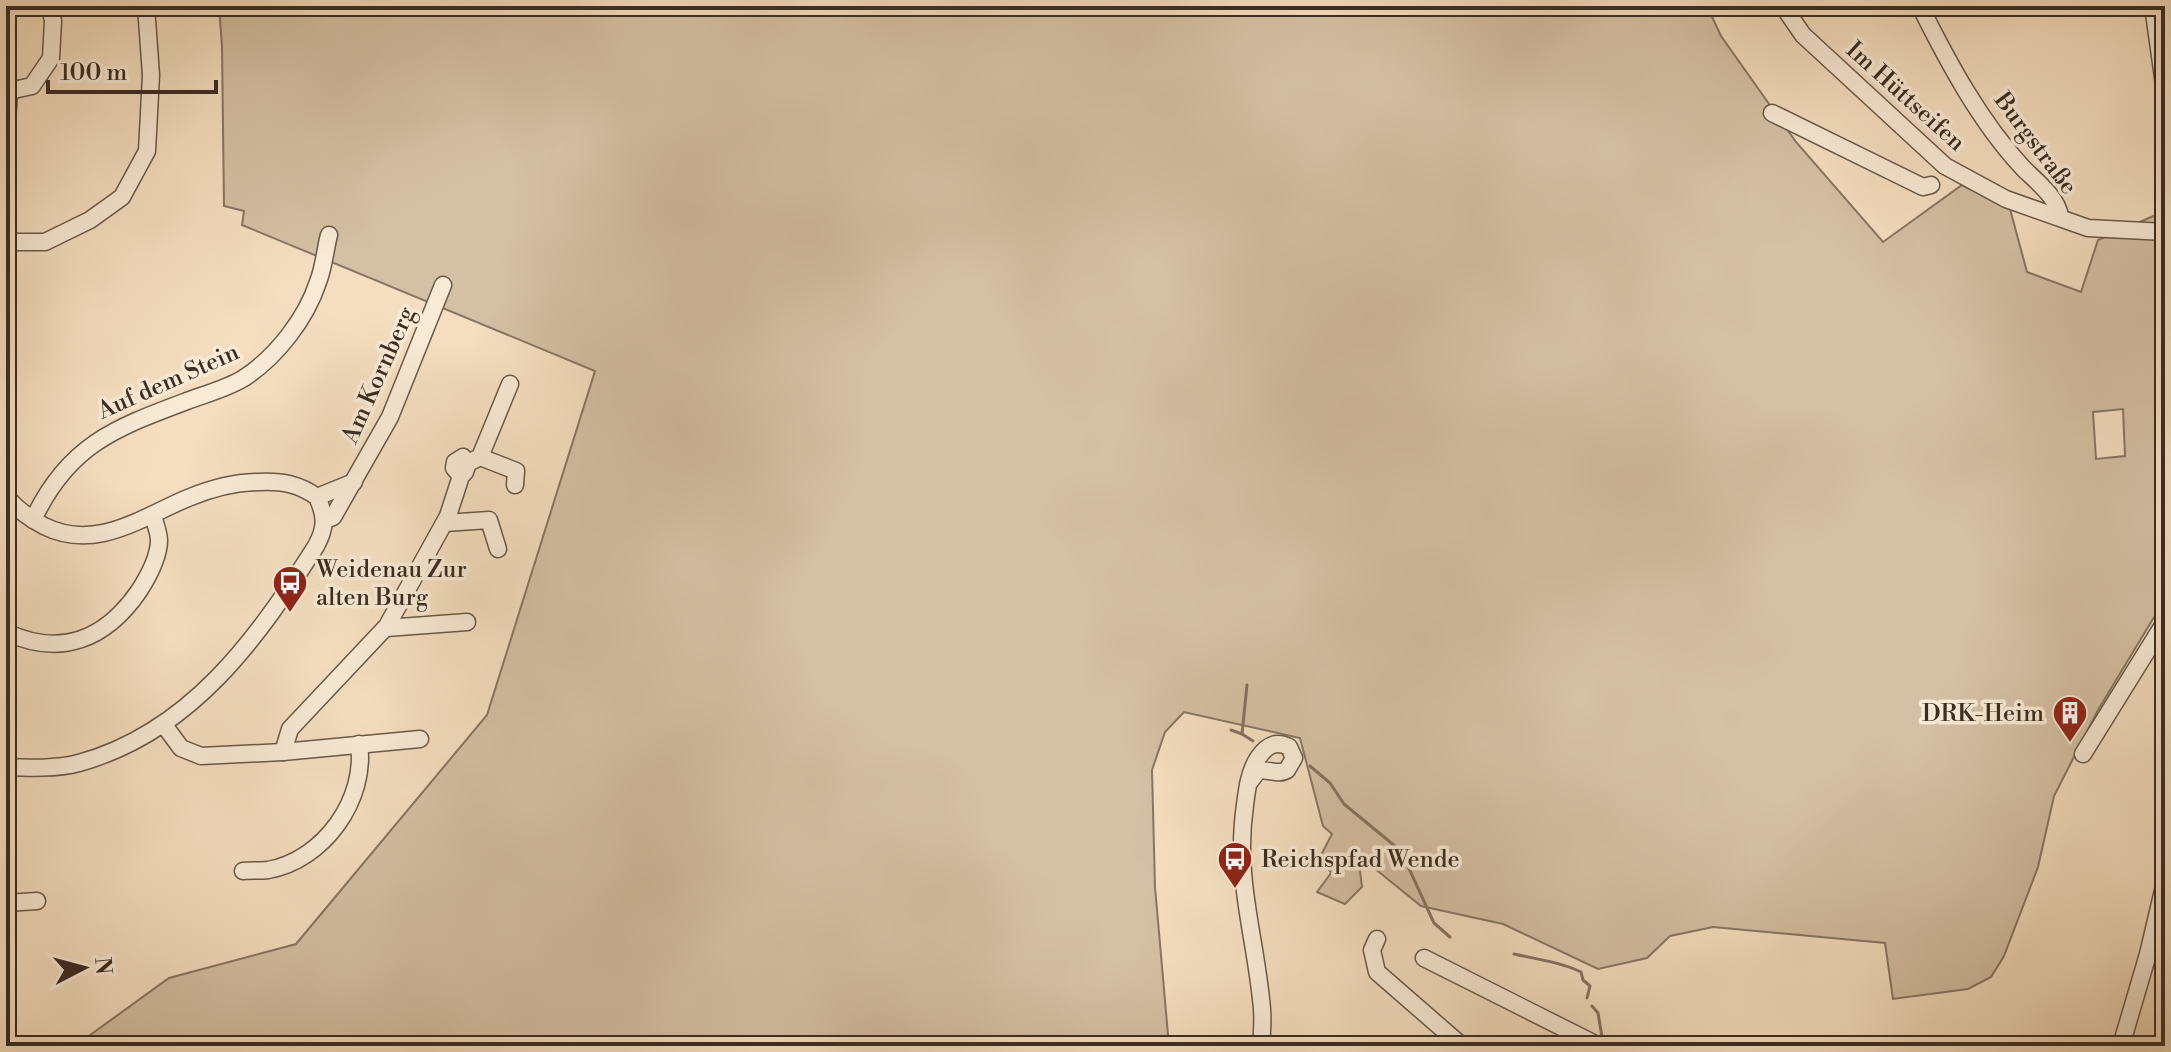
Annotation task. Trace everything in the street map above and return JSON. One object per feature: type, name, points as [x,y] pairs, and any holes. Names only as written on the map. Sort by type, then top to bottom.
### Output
[{"type":"street","points":[[9,91],[32,86],[51,58],[53,21],[50,6]]},
{"type":"street","points":[[6,242],[45,242],[90,220],[122,197],[147,151],[151,75],[146,6]]},
{"type":"street","name":"Im Hüttseifen","points":[[1783,6],[1803,35],[1945,166],[2006,199],[2060,216]]},
{"type":"street","name":"Burgstraße","points":[[1920,6],[1983,117],[2016,160],[2056,203],[2060,216],[2100,229],[2165,232]]},
{"type":"street","points":[[2153,6],[2165,92]]},
{"type":"street","points":[[6,64],[9,91],[6,137]]},
{"type":"street","points":[[1772,113],[1923,187],[1933,190],[1945,166]]},
{"type":"street","name":"Auf dem Stein","points":[[33,520],[58,477],[99,439],[123,425],[243,379],[271,356],[298,322],[318,283],[329,235]]},
{"type":"street","name":"Am Kornberg","points":[[6,767],[76,763],[124,747],[164,725],[214,683],[261,627],[316,546],[324,532],[325,520],[333,517],[354,482],[390,417],[443,285]]},
{"type":"street","points":[[283,752],[290,729],[386,628],[445,523],[510,384]]},
{"type":"street","points":[[470,465],[516,471],[515,485]]},
{"type":"street","points":[[6,496],[33,520],[56,532],[85,536],[117,532],[211,490],[247,482],[289,483],[317,497],[325,520]]},
{"type":"street","name":"Am Kornberg","points":[[317,497],[354,482]]},
{"type":"street","points":[[6,632],[44,643],[75,641],[103,630],[126,610],[150,574],[159,540],[153,516]]},
{"type":"street","points":[[445,523],[489,520],[498,549]]},
{"type":"street","points":[[386,628],[467,622]]},
{"type":"street","points":[[2083,754],[2165,622]]},
{"type":"street","points":[[164,725],[181,748],[201,756],[420,739]]},
{"type":"street","points":[[243,871],[269,870],[301,857],[326,839],[353,799],[362,764],[359,744]]},
{"type":"street","points":[[1248,784],[1241,863],[1263,1011],[1261,1046]]},
{"type":"street","points":[[2121,1046],[2165,882]]},
{"type":"street","points":[[6,903],[37,901]]},
{"type":"street","points":[[1377,939],[1372,950],[1377,972],[1462,1046]]},
{"type":"street","points":[[1424,958],[1599,1046]]},
{"type":"shaded area","points":[[219,6],[1707,6],[1721,36],[1796,142],[1883,242],[1962,185],[2010,209],[2027,272],[2081,292],[2098,240],[2165,211],[2165,599],[2098,710],[2054,796],[2038,867],[2004,956],[1991,977],[1968,989],[1893,999],[1885,943],[1713,927],[1670,936],[1647,958],[1598,969],[1503,924],[1421,906],[1358,855],[1362,887],[1345,904],[1317,892],[1331,873],[1320,857],[1332,834],[1323,826],[1300,738],[1184,712],[1165,732],[1152,770],[1155,887],[1169,1046],[75,1046],[169,978],[296,944],[487,715],[595,371],[242,225],[244,211],[224,206]],"holes":[[[2123,409],[2125,456],[2096,459],[2093,412]]]},
{"type":"waterway","points":[[1242,734],[1247,685]]},
{"type":"waterway","points":[[1231,730],[1253,741]]},
{"type":"waterway","points":[[1310,766],[1330,783],[1344,804],[1401,851],[1434,923],[1450,937]]},
{"type":"waterway","points":[[1514,954],[1581,972],[1583,980],[1590,986],[1587,998]]},
{"type":"waterway","points":[[1592,1006],[1598,1013],[1602,1037]]},
{"type":"place","name":"Weidenau Zur alten Burg","points":[[290,614]]},
{"type":"place","name":"DRK-Heim","points":[[2070,744]]},
{"type":"place","name":"Reichspfad Wende","points":[[1235,890]]}]
